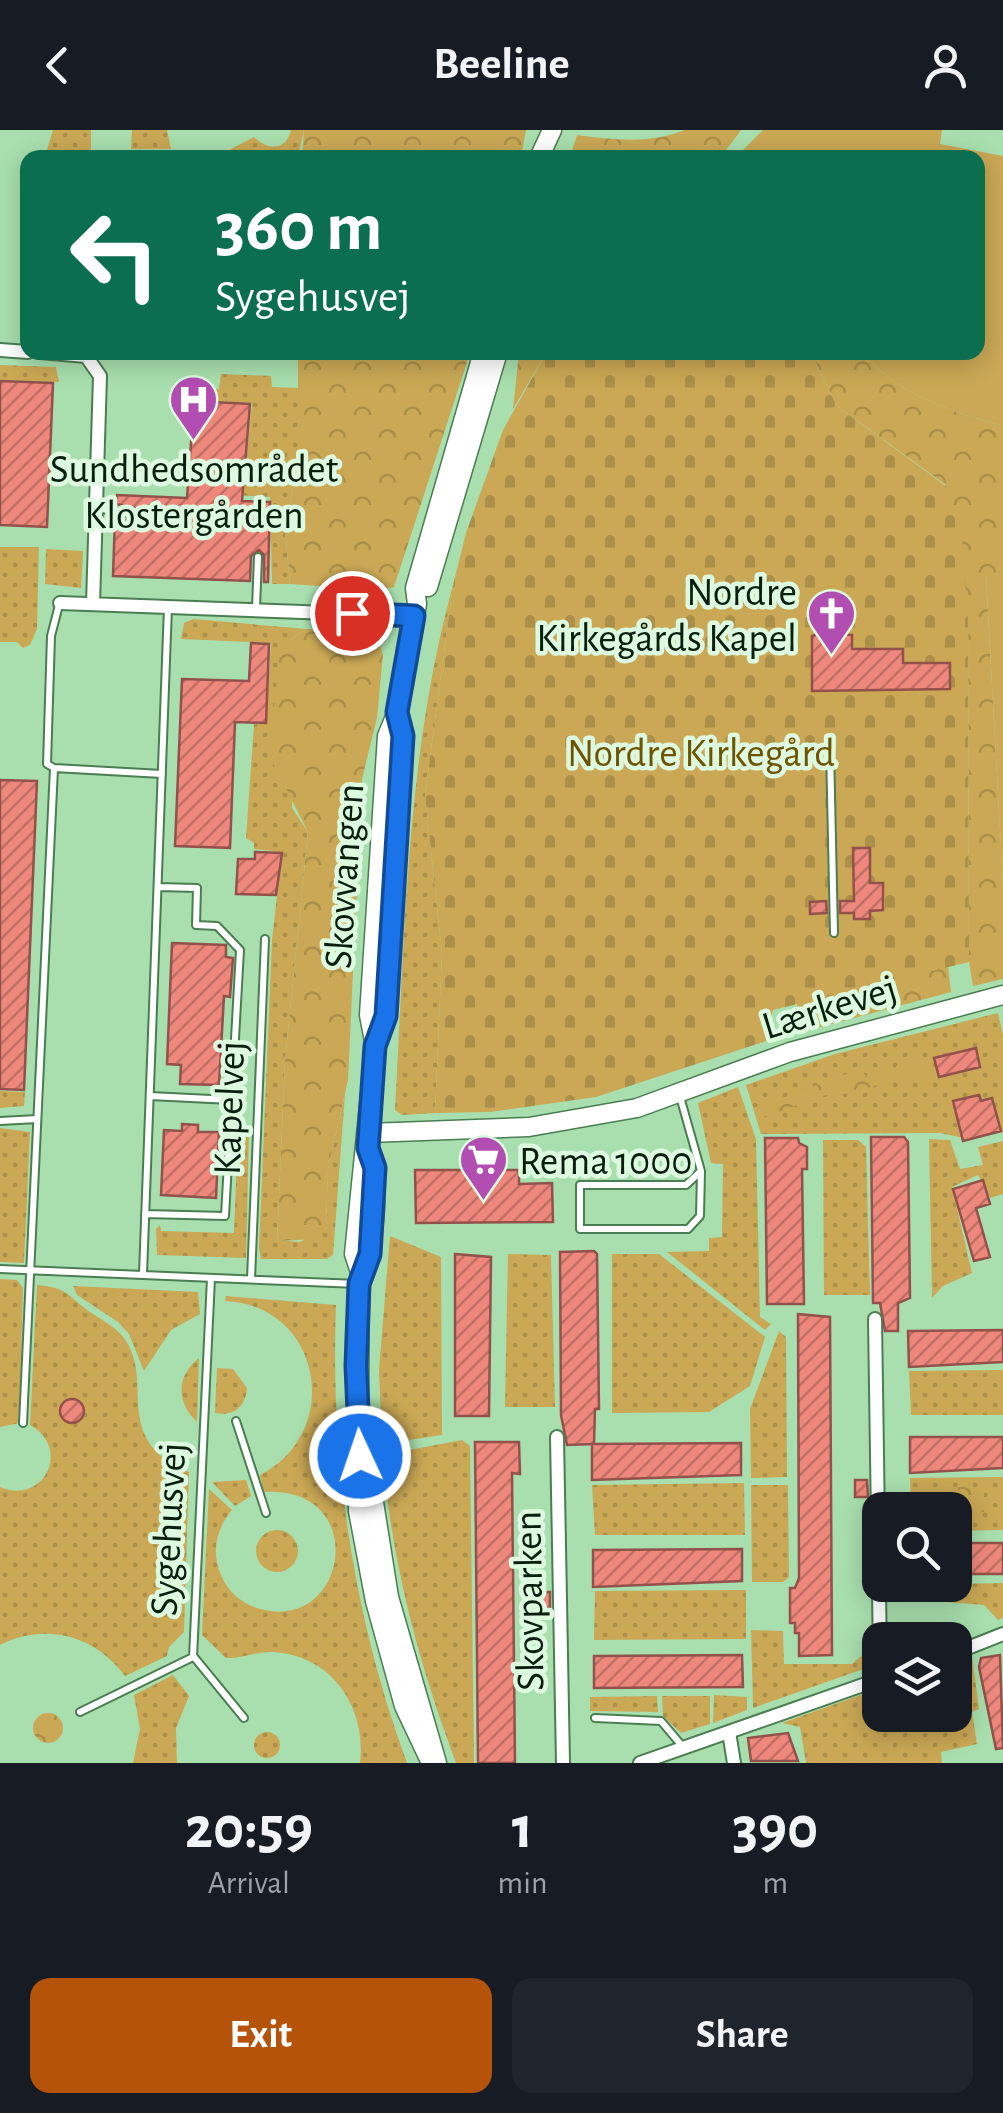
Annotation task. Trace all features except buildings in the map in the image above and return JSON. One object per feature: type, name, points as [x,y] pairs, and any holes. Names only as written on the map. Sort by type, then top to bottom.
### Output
[{"type":"street","points":[[89,360],[99,371],[93,604]]},
{"type":"street","name":"Skovvangen","points":[[434,1763],[389,1597],[370,1477],[360,1456],[356,1366],[359,1278],[370,1254],[375,1168],[368,1141],[375,1046],[386,1016],[403,736],[397,712],[415,610],[415,588],[481,360]]},
{"type":"street","name":"Skovvangen","points":[[415,610],[426,592],[496,360]]},
{"type":"street","points":[[60,604],[415,610]]},
{"type":"street","name":"Lærkevej","points":[[368,1141],[530,1128],[636,1108],[862,1030],[1003,995]]},
{"type":"street","points":[[874,1320],[879,1622]]},
{"type":"street","name":"Skovparken","points":[[557,1437],[563,1763]]},
{"type":"street","points":[[972,1646],[1003,1634]]},
{"type":"street","points":[[640,1763],[862,1685]]},
{"type":"street","points":[[729,1732],[734,1763]]},
{"type":"lane","points":[[98,508],[142,516]]},
{"type":"lane","points":[[256,608],[258,557]]},
{"type":"lane","points":[[60,604],[51,636],[47,764],[54,768],[162,774]]},
{"type":"lane","points":[[143,1274],[168,607]]},
{"type":"lane","points":[[830,748],[834,933]]},
{"type":"lane","points":[[23,1423],[54,768]]},
{"type":"lane","points":[[146,1214],[225,1216],[240,950],[217,926],[196,925],[197,888],[158,887]]},
{"type":"lane","name":"Kapelvej","points":[[251,1279],[265,939]]},
{"type":"lane","points":[[679,1092],[701,1171],[700,1216],[688,1229],[580,1229],[580,1185],[686,1186],[701,1171]]},
{"type":"lane","points":[[150,1096],[232,1100]]},
{"type":"lane","points":[[0,1121],[37,1119]]},
{"type":"lane","points":[[0,1269],[211,1278],[359,1278]]},
{"type":"lane","name":"Sygehusvej","points":[[80,1712],[194,1657],[211,1278]]},
{"type":"lane","points":[[236,1421],[266,1514]]},
{"type":"lane","points":[[194,1657],[244,1718]]},
{"type":"lane","points":[[595,1718],[661,1721],[684,1748]]},
{"type":"green space","points":[[53,130],[91,130],[91,150],[47,150]]},
{"type":"green space","points":[[132,130],[167,130],[171,149],[131,149]]},
{"type":"green space","points":[[291,130],[304,130],[300,150],[229,150],[254,137],[276,147],[289,137]]},
{"type":"green space","points":[[304,130],[526,130],[522,150],[303,150]]},
{"type":"green space","points":[[685,130],[741,130],[726,150],[572,150],[577,135],[645,139]]},
{"type":"green space","points":[[763,130],[942,130],[940,144],[972,150],[743,150]]},
{"type":"green space","points":[[985,153],[1003,156],[1003,426],[927,400],[871,360],[985,360]]},
{"type":"green space","points":[[298,360],[468,360],[394,587],[378,590],[290,584],[285,529],[298,462]]},
{"type":"green space","points":[[518,360],[542,360],[513,409]]},
{"type":"green space","name":"Nordre Kirkegård","points":[[542,360],[814,360],[837,406],[946,486],[961,523],[968,620],[969,962],[773,1010],[766,1041],[596,1097],[490,1112],[435,1113],[442,953],[425,795],[453,585],[466,533],[503,430]]},
{"type":"green space","points":[[814,360],[871,360],[892,380],[927,400],[1003,426],[1003,574],[986,576],[1003,884],[1003,979],[973,986],[969,962],[968,620],[946,485],[837,406]]},
{"type":"green space","points":[[0,365],[56,367],[59,382],[0,380]]},
{"type":"green space","points":[[221,374],[271,376],[272,387],[298,388],[298,462],[285,529],[290,584],[272,584],[270,497],[188,493],[188,482],[244,483],[252,403],[193,400],[194,388],[219,389]]},
{"type":"green space","points":[[0,547],[39,547],[37,629],[30,645],[23,648],[17,642],[0,642]]},
{"type":"green space","points":[[46,549],[83,551],[81,588],[45,584]]},
{"type":"green space","points":[[1003,574],[1003,884],[986,575]]},
{"type":"green space","points":[[453,585],[425,795],[442,953],[435,1113],[402,1115],[395,1110],[410,846],[426,714]]},
{"type":"green space","points":[[193,619],[306,629],[289,641],[292,808],[308,832],[285,1061],[277,1240],[300,1242],[326,1227],[328,1169],[345,1094],[333,1255],[327,1259],[261,1259],[259,1248],[272,940],[282,852],[254,849],[254,843],[246,838],[254,724],[266,724],[271,643],[181,639],[184,623]]},
{"type":"green space","points":[[306,629],[363,630],[377,637],[383,655],[377,718],[362,779],[348,1080],[328,1169],[326,1227],[317,1239],[277,1241],[285,1061],[308,832],[269,755],[279,659],[289,641]]},
{"type":"green space","points":[[948,966],[951,992],[798,1033],[797,1002]]},
{"type":"green space","points":[[998,1013],[1003,1035],[1003,1132],[968,1139],[940,1133],[761,1134],[746,1085],[835,1054]]},
{"type":"green space","points":[[921,1056],[929,1059],[928,1078],[917,1081],[909,1077],[840,1095],[838,1091],[763,1117],[760,1107],[862,1068],[866,1078]]},
{"type":"green space","points":[[738,1087],[756,1139],[760,1317],[771,1324],[765,1330],[667,1252],[709,1251],[709,1238],[722,1237],[723,1164],[711,1163],[698,1103]]},
{"type":"green space","points":[[0,1091],[25,1092],[24,1106],[0,1108]]},
{"type":"green space","points":[[0,1128],[30,1132],[24,1263],[0,1262]]},
{"type":"green space","points":[[238,1132],[249,1133],[246,1258],[157,1255],[156,1229],[160,1225],[161,1231],[234,1233]]},
{"type":"green space","points":[[929,1139],[950,1140],[960,1169],[983,1165],[978,1147],[1003,1141],[1003,1194],[990,1198],[978,1175],[952,1187],[972,1273],[943,1286],[932,1298]]},
{"type":"green space","points":[[823,1140],[858,1140],[866,1147],[870,1295],[824,1295]]},
{"type":"green space","points":[[390,1236],[441,1257],[442,1435],[382,1444],[379,1370]]},
{"type":"green space","points":[[508,1254],[551,1255],[555,1407],[505,1407]]},
{"type":"green space","points":[[612,1254],[659,1254],[765,1337],[750,1386],[709,1412],[612,1413]]},
{"type":"green space","points":[[0,1279],[17,1280],[23,1288],[19,1423],[0,1427]]},
{"type":"green space","points":[[37,1285],[66,1293],[122,1336],[134,1358],[142,1428],[150,1444],[165,1459],[189,1472],[184,1632],[169,1647],[167,1656],[125,1676],[99,1651],[68,1636],[34,1634],[0,1645],[0,1487],[29,1489],[40,1482],[51,1460],[43,1435],[30,1425]]},
{"type":"green space","points":[[73,1286],[198,1292],[200,1314],[171,1330],[144,1371],[129,1334],[77,1295]]},
{"type":"green space","points":[[226,1296],[336,1305],[337,1422],[349,1537],[372,1651],[407,1763],[360,1763],[358,1723],[351,1704],[328,1674],[312,1663],[273,1652],[226,1658],[202,1635],[209,1489],[232,1510],[217,1541],[221,1575],[237,1597],[248,1604],[290,1611],[313,1600],[328,1581],[335,1557],[333,1532],[321,1511],[298,1496],[264,1492],[260,1475],[287,1455],[304,1430],[311,1402],[310,1373],[301,1346],[283,1324],[258,1308],[225,1301]]},
{"type":"green space","points":[[779,1331],[786,1337],[787,1477],[751,1478],[750,1409]]},
{"type":"green space","points":[[199,1358],[197,1422],[185,1406],[182,1389],[186,1373]]},
{"type":"green space","points":[[217,1368],[233,1369],[247,1388],[241,1405],[233,1412],[215,1413]]},
{"type":"green space","points":[[1003,1370],[1003,1415],[911,1415],[909,1371]]},
{"type":"green space","points":[[462,1440],[470,1446],[474,1763],[456,1763],[430,1688],[400,1573],[383,1455]]},
{"type":"green space","points":[[1003,1477],[1003,1530],[972,1531],[972,1492],[910,1492],[910,1478]]},
{"type":"green space","points":[[246,1480],[251,1496],[235,1506],[212,1482]]},
{"type":"green space","points":[[744,1483],[745,1535],[595,1535],[592,1485]]},
{"type":"green space","points":[[751,1485],[788,1485],[789,1577],[783,1582],[752,1582]]},
{"type":"green space","points":[[958,1487],[984,1488],[984,1512],[972,1512],[972,1492],[958,1492]]},
{"type":"green space","points":[[277,1530],[292,1536],[298,1551],[292,1566],[277,1572],[262,1566],[256,1551],[262,1536]]},
{"type":"green space","points":[[1003,1583],[1003,1618],[998,1620],[984,1605],[946,1602],[972,1602],[972,1584]]},
{"type":"green space","points":[[746,1590],[746,1639],[594,1640],[595,1591]]},
{"type":"green space","points":[[751,1630],[783,1631],[784,1664],[852,1664],[862,1656],[862,1670],[753,1708]]},
{"type":"green space","points":[[972,1656],[979,1709],[972,1712]]},
{"type":"green space","points":[[173,1675],[189,1696],[176,1728],[177,1763],[133,1763],[140,1729],[134,1695]]},
{"type":"green space","points":[[862,1694],[862,1732],[972,1732],[972,1712],[977,1744],[941,1752],[942,1763],[806,1763],[800,1727],[782,1723]]},
{"type":"green space","points":[[714,1695],[747,1697],[747,1710],[713,1723]]},
{"type":"green space","points":[[657,1696],[658,1712],[590,1711],[590,1697]]},
{"type":"green space","points":[[662,1696],[710,1696],[710,1724],[681,1733],[663,1716]]},
{"type":"green space","points":[[48,1713],[59,1717],[63,1728],[59,1739],[48,1743],[37,1739],[33,1728],[37,1717]]},
{"type":"green space","points":[[267,1732],[276,1736],[280,1745],[276,1754],[267,1758],[258,1754],[254,1745],[258,1736]]},
{"type":"place","name":"Sundhedsområdet Klostergården","points":[[194,442]]},
{"type":"place","name":"Nordre Kirkegårds Kapel","points":[[832,656]]},
{"type":"place","name":"Rema 1000","points":[[484,1202]]},
{"type":"route","points":[[352,613],[414,616],[397,712],[403,736],[386,1016],[375,1046],[368,1148],[375,1168],[370,1254],[360,1272],[356,1366],[360,1456]]}]
